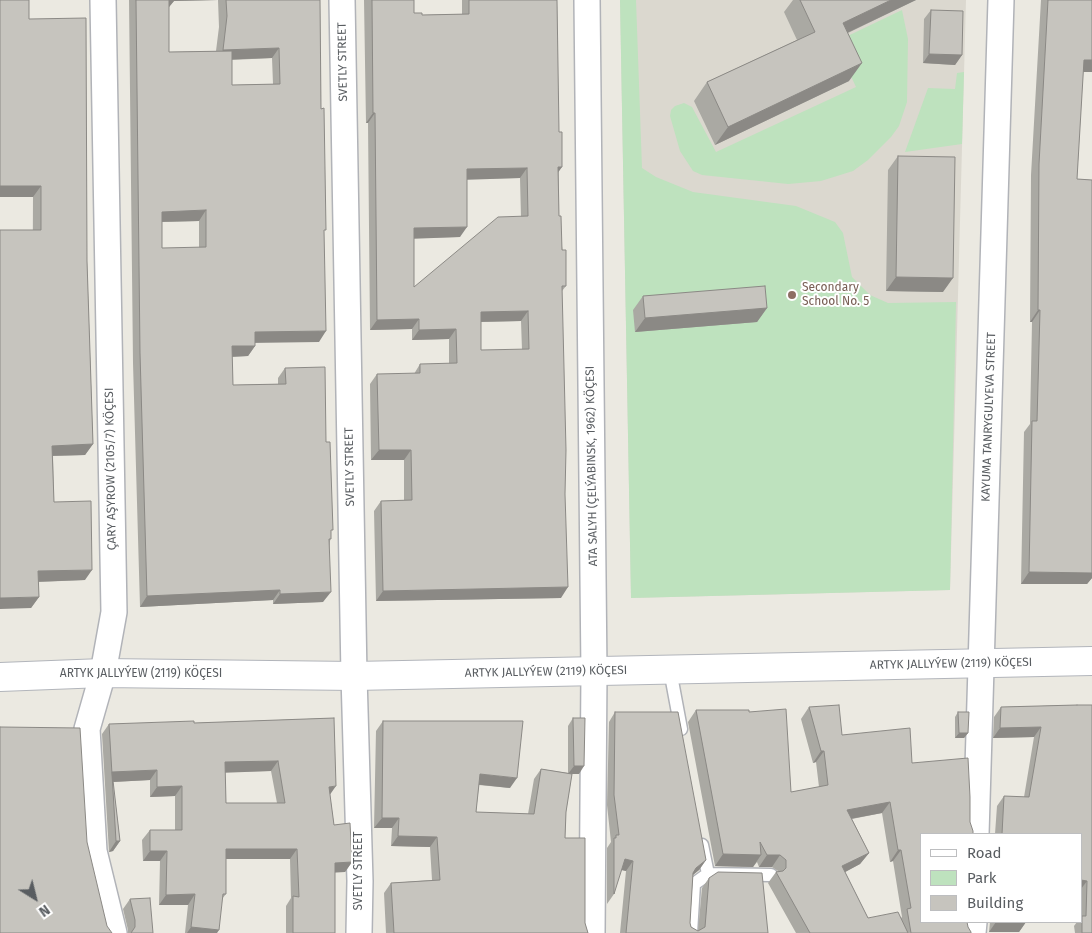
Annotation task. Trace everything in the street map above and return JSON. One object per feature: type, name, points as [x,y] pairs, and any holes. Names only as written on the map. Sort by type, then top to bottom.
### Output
[{"type":"street","name":"ÇARY AŞYROW (2105/7) KÖÇESI","points":[[103,0],[114,612],[103,673],[87,729],[94,851],[114,933]]},
{"type":"street","name":"SVETLY STREET","points":[[342,0],[354,676],[360,881],[359,933]]},
{"type":"street","name":"ATA SALYH (ÇELÝABINSK, 1962) KÖÇESI","points":[[587,0],[594,672],[592,933]]},
{"type":"street","name":"KAYUMA TANRYGULYEVA STREET","points":[[976,833],[1001,0]]},
{"type":"street","name":"ARTYK JALLYÝEW (2119) KÖÇESI","points":[[0,677],[103,673],[354,676],[982,664],[1092,660]]},
{"type":"lane","points":[[670,670],[684,746]]},
{"type":"lane","points":[[701,836],[708,874]]},
{"type":"lane","points":[[691,933],[694,884],[708,874],[771,874]]},
{"type":"shaded area","name":"Secondary School No. 5","points":[[620,0],[966,0],[950,590],[631,598]]},
{"type":"green space","name":"Secondary School No. 5","points":[[620,0],[636,0],[642,168],[656,177],[693,192],[796,206],[835,222],[843,233],[852,277],[870,295],[888,303],[956,302],[950,590],[631,598]]},
{"type":"green space","points":[[902,10],[908,39],[907,102],[899,126],[868,160],[853,171],[821,181],[788,184],[702,175],[693,171],[680,151],[670,116],[671,110],[675,106],[684,103],[692,107],[716,152],[856,87],[835,42]]},
{"type":"green space","points":[[964,72],[962,144],[905,152],[928,88],[955,89],[957,73]]},
{"type":"building","points":[[0,0],[29,0],[29,19],[86,18],[87,261],[93,444],[52,446],[54,502],[91,501],[92,570],[38,571],[39,597],[0,598],[0,230],[41,230],[41,186],[0,186]]},
{"type":"building","points":[[136,0],[169,0],[169,52],[232,51],[232,85],[280,84],[279,48],[223,50],[227,16],[226,0],[320,0],[321,109],[324,108],[326,331],[255,332],[255,346],[232,346],[233,385],[286,384],[285,368],[325,367],[326,442],[330,442],[333,530],[331,530],[331,539],[329,539],[331,592],[280,594],[280,590],[147,596],[140,353]],"holes":[[[206,210],[206,247],[162,248],[162,212]]]},
{"type":"building","points":[[372,0],[414,0],[414,13],[422,13],[422,15],[469,14],[469,0],[557,0],[559,132],[562,132],[562,167],[558,167],[559,216],[561,216],[562,250],[566,250],[566,286],[562,286],[568,587],[383,591],[381,501],[412,500],[411,450],[379,450],[377,374],[420,373],[420,364],[457,363],[456,329],[419,330],[419,319],[377,320],[375,113],[373,113]],"holes":[[[527,168],[528,216],[498,217],[414,287],[414,228],[467,227],[467,169]],[[528,311],[529,349],[481,350],[481,312]]]},
{"type":"building","points":[[800,0],[891,0],[843,23],[862,63],[728,127],[707,82],[815,32]]},
{"type":"building","points":[[1048,0],[1092,0],[1092,60],[1084,60],[1077,179],[1092,180],[1092,573],[1029,572],[1032,421],[1037,421],[1040,310],[1038,310],[1039,164]]},
{"type":"building","points":[[931,10],[963,11],[962,55],[929,54]]},
{"type":"building","points":[[898,156],[955,157],[953,278],[896,277]]},
{"type":"building","points":[[765,286],[767,308],[645,318],[643,296]]},
{"type":"building","points":[[839,705],[842,735],[910,728],[912,763],[968,758],[970,822],[973,833],[920,833],[920,923],[967,923],[971,933],[911,933],[907,909],[911,908],[890,802],[847,810],[869,853],[842,866],[868,918],[898,912],[908,933],[810,933],[776,872],[783,871],[786,868],[786,860],[780,855],[767,855],[760,842],[761,855],[723,854],[696,710],[749,710],[749,712],[786,709],[791,792],[828,785],[824,751],[821,751],[809,707]]},
{"type":"building","points":[[1092,705],[1092,933],[1082,933],[1082,916],[1086,916],[1087,881],[1082,880],[1082,833],[1002,833],[1004,796],[1029,797],[1041,727],[1000,728],[1001,707]]},
{"type":"building","points":[[615,712],[678,712],[706,860],[693,873],[691,927],[698,931],[705,927],[709,878],[718,872],[762,873],[768,933],[626,933],[633,861],[625,859],[614,894],[614,838],[616,838],[616,835],[619,835],[614,795]]},
{"type":"building","points":[[958,712],[969,712],[968,733],[959,733]]},
{"type":"building","points":[[334,718],[336,786],[329,787],[334,825],[350,823],[352,862],[335,863],[335,933],[293,933],[293,896],[299,897],[297,849],[226,849],[226,894],[223,894],[219,930],[191,927],[195,894],[166,895],[167,851],[150,851],[150,830],[182,830],[182,786],[157,787],[157,770],[112,772],[120,841],[116,841],[109,724],[194,721],[194,723]],"holes":[[[278,761],[285,803],[226,803],[225,762]]]},
{"type":"building","points":[[573,718],[585,718],[584,766],[574,766]]},
{"type":"building","points":[[383,721],[523,721],[517,778],[480,774],[476,812],[534,814],[541,769],[572,774],[566,812],[565,838],[585,838],[585,923],[588,933],[394,933],[391,883],[440,880],[437,837],[398,836],[399,818],[382,818]]},
{"type":"building","points":[[0,727],[80,728],[87,842],[107,926],[112,933],[0,933]]},
{"type":"building","points":[[150,898],[153,933],[131,933],[135,927],[135,920],[130,899]]},
{"type":"place","name":"Secondary School No. 5","points":[[792,295]]}]
